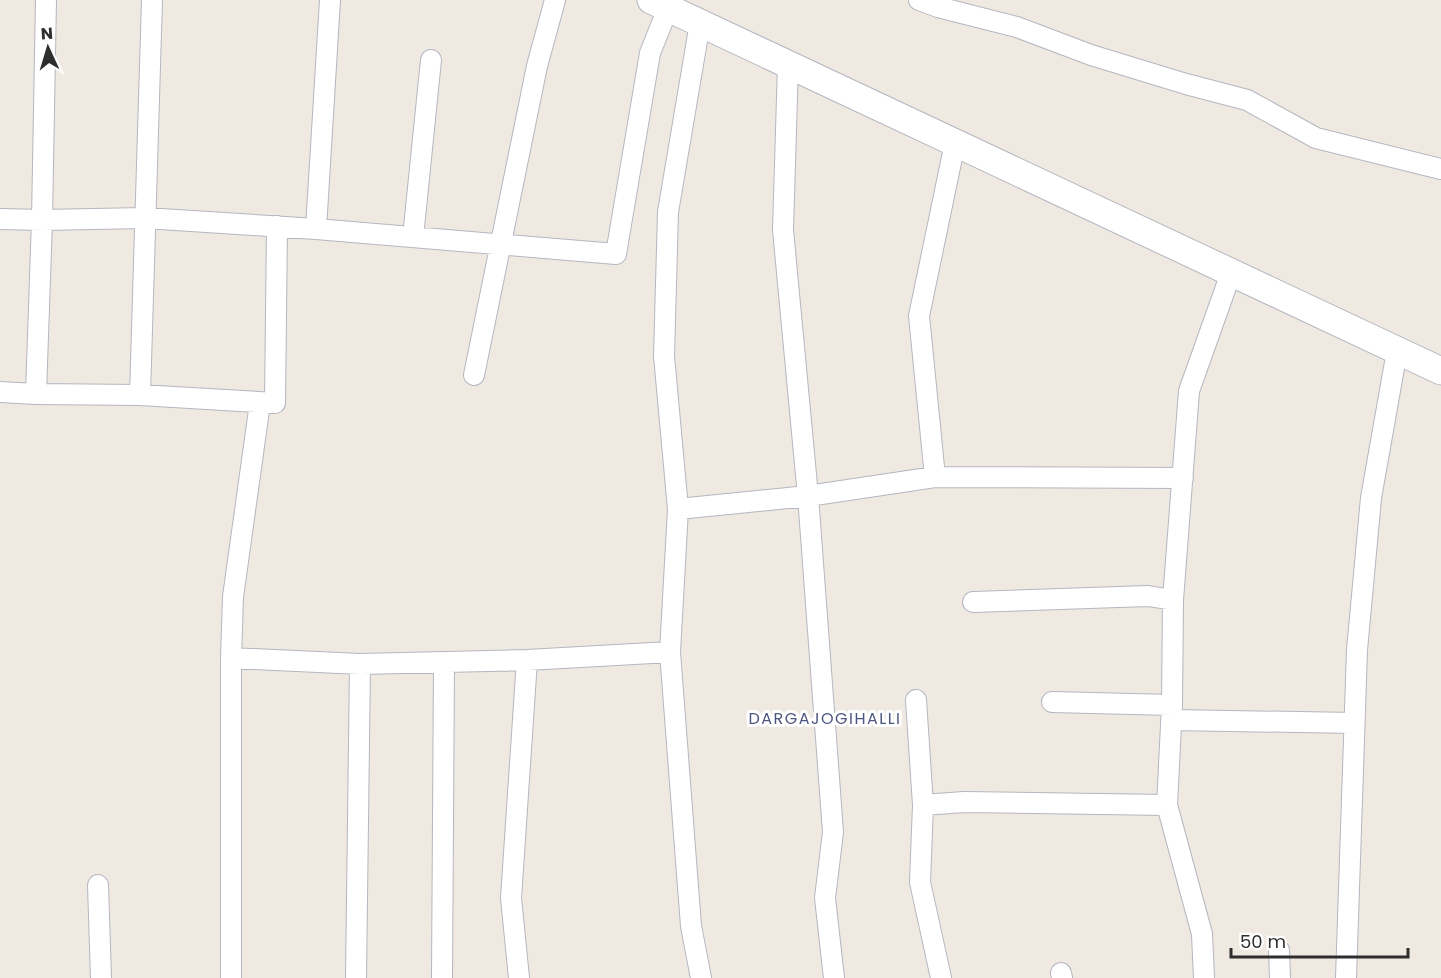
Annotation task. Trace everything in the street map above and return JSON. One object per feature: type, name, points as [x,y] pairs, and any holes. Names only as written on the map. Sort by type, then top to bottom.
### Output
[{"type":"main road","points":[[659,4],[1441,371]]},
{"type":"street","points":[[36,394],[46,0]]},
{"type":"street","points":[[140,395],[152,0]]},
{"type":"street","points":[[316,229],[330,0]]},
{"type":"street","points":[[474,375],[537,66],[555,0]]},
{"type":"street","points":[[920,0],[938,7],[1017,27],[1091,55],[1247,100],[1316,138],[1441,169]]},
{"type":"street","points":[[0,219],[145,218],[277,226],[616,254],[659,4]]},
{"type":"street","points":[[700,23],[668,212],[663,356],[678,509],[670,652],[691,926],[701,978]]},
{"type":"street","points":[[413,237],[431,60]]},
{"type":"street","points":[[788,64],[783,230],[808,496],[833,832],[825,898],[834,978]]},
{"type":"street","points":[[935,477],[919,315],[955,143]]},
{"type":"street","points":[[0,392],[140,395],[275,403],[277,226]]},
{"type":"street","points":[[1204,978],[1202,934],[1167,805],[1172,713],[1173,600],[1190,391],[1231,273]]},
{"type":"street","points":[[1346,978],[1357,650],[1371,498],[1397,351]]},
{"type":"street","points":[[231,978],[232,597],[260,403]]},
{"type":"street","points":[[678,509],[808,496],[935,477],[1183,478]]},
{"type":"street","points":[[973,602],[1148,596],[1173,600]]},
{"type":"street","points":[[231,658],[360,664],[527,660],[670,652]]},
{"type":"street","points":[[519,978],[511,898],[527,660]]},
{"type":"street","points":[[442,978],[444,662]]},
{"type":"street","points":[[356,978],[360,664]]},
{"type":"street","points":[[916,700],[923,805],[920,882],[941,978]]},
{"type":"street","points":[[1052,702],[1172,713],[1354,723]]},
{"type":"street","points":[[923,805],[964,802],[1167,805]]},
{"type":"street","points":[[98,885],[101,978]]},
{"type":"street","points":[[1279,950],[1280,978]]},
{"type":"district","name":"DARGAJOGIHALLI","points":[[825,718]]}]
